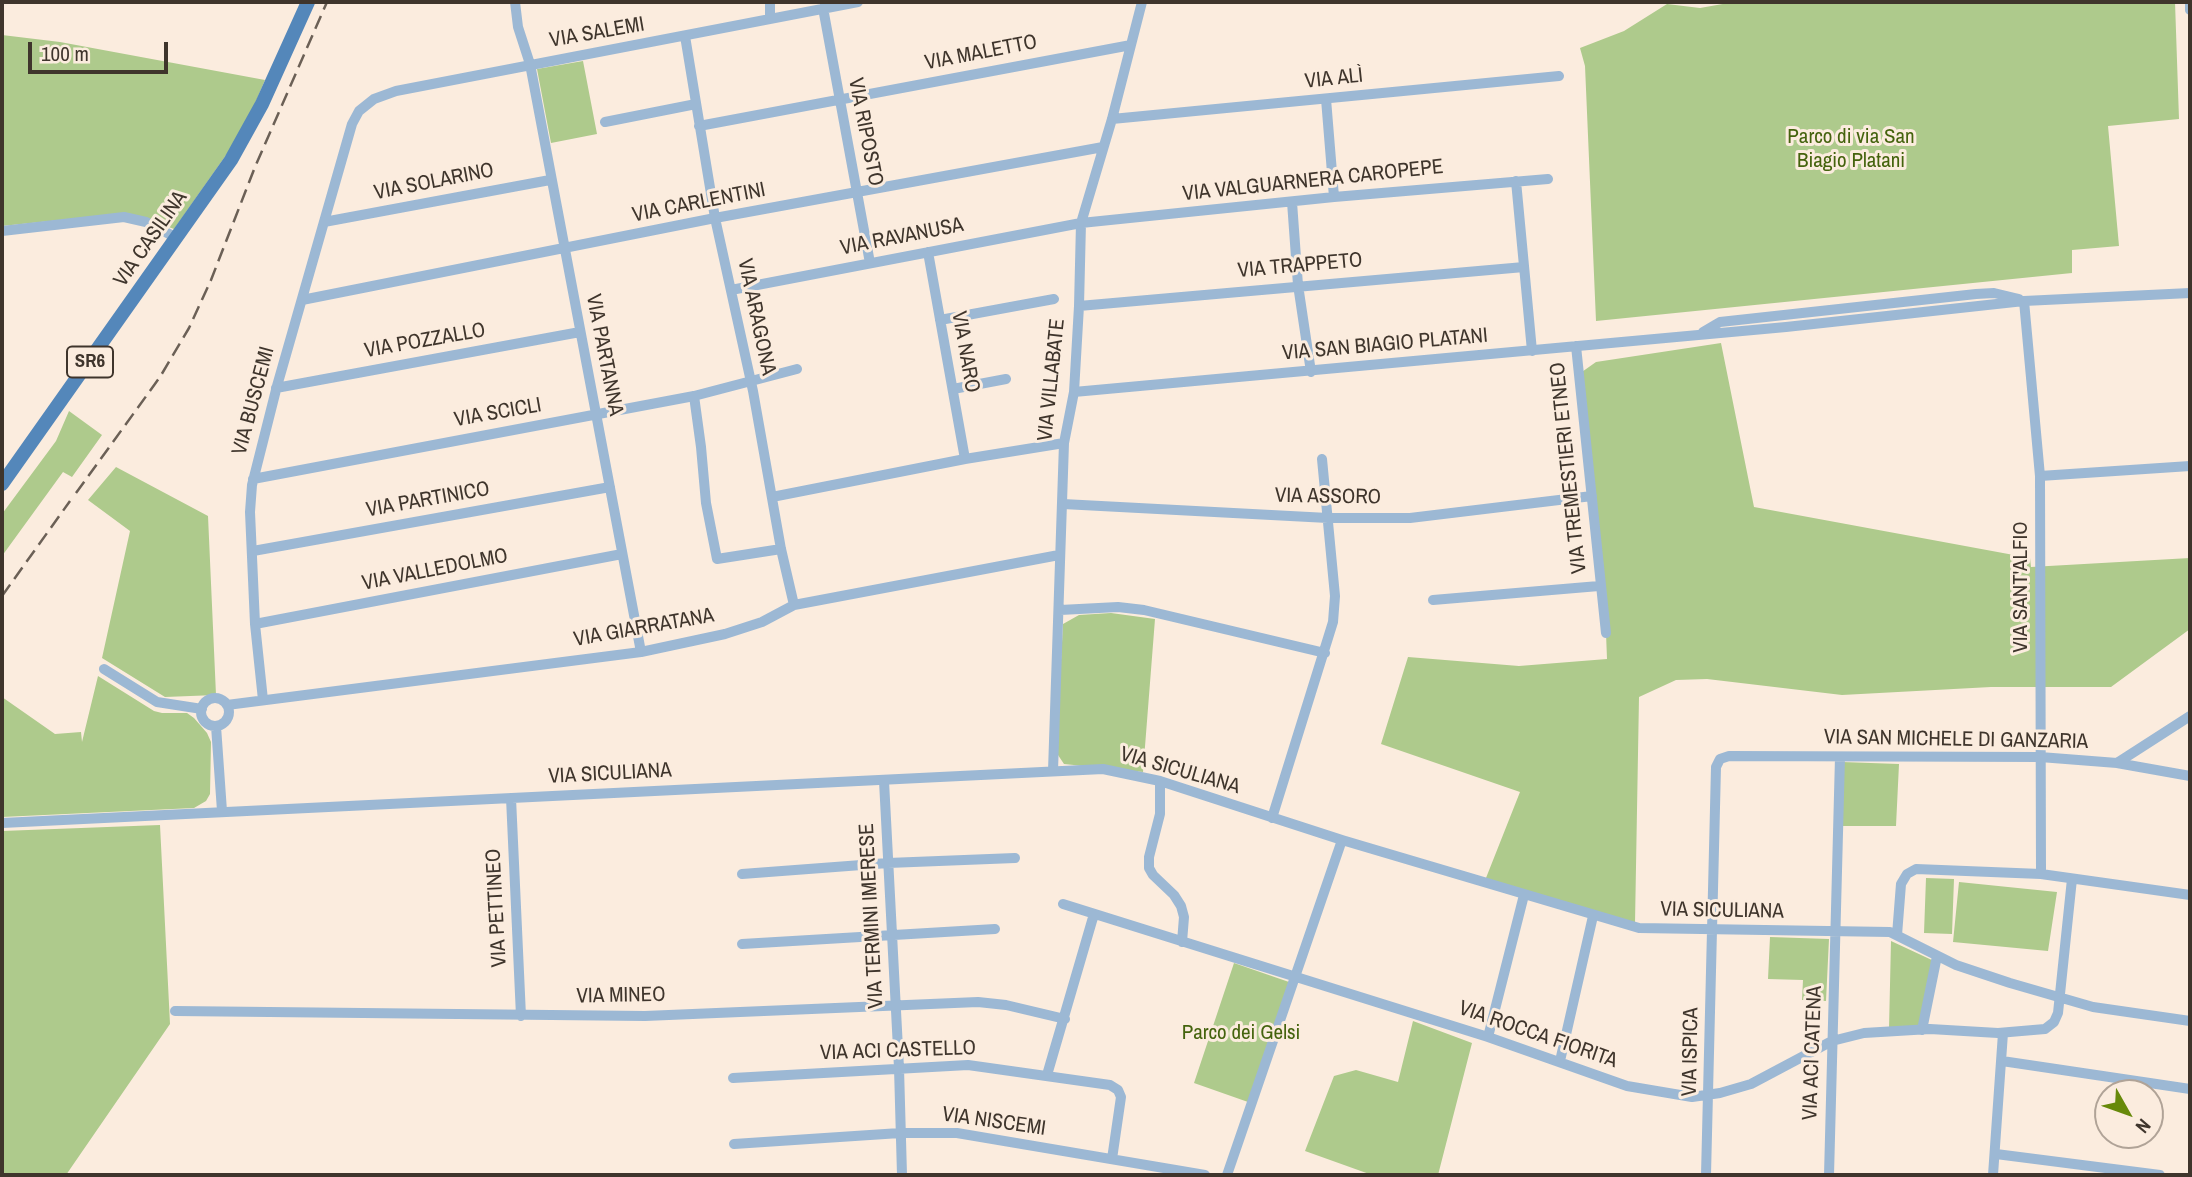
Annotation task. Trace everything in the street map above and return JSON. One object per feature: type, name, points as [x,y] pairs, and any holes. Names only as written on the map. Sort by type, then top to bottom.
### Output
[{"type":"main road","name":"VIA CASILINA","points":[[2,484],[222,175],[246,136],[308,2]]},
{"type":"street","name":"VIA PARTANNA","points":[[515,2],[518,27],[530,64],[641,652]]},
{"type":"street","points":[[770,2],[770,19]]},
{"type":"street","name":"VIA SALEMI","points":[[353,120],[364,106],[383,94],[858,2]]},
{"type":"street","name":"VIA VILLABATE","points":[[1053,771],[1064,443],[1074,392],[1081,223],[1112,120],[1142,2]]},
{"type":"street","points":[[2190,2],[2190,10]]},
{"type":"street","name":"VIA RIPOSTO","points":[[823,8],[870,263]]},
{"type":"street","name":"VIA ARAGONA","points":[[685,36],[715,218],[794,605]]},
{"type":"street","name":"VIA MALETTO","points":[[699,126],[1131,45]]},
{"type":"street","name":"VIA ALÌ","points":[[1112,120],[1559,76]]},
{"type":"street","points":[[1326,99],[1334,197]]},
{"type":"street","points":[[605,122],[696,104]]},
{"type":"street","name":"VIA BUSCEMI","points":[[264,700],[256,624],[250,506],[253,479],[276,388],[353,120]]},
{"type":"street","name":"VIA CARLENTINI","points":[[302,300],[715,218],[1104,147]]},
{"type":"street","name":"VIA VALGUARNERA CAROPEPE","points":[[1081,223],[1334,197],[1548,179]]},
{"type":"street","name":"VIA SOLARINO","points":[[324,222],[551,180]]},
{"type":"street","points":[[1516,181],[1532,351]]},
{"type":"street","points":[[1292,202],[1298,285],[1311,372]]},
{"type":"street","points":[[2,231],[124,217],[146,222],[177,238]]},
{"type":"street","name":"VIA RAVANUSA","points":[[731,290],[1081,223]]},
{"type":"street","name":"VIA NARO","points":[[928,252],[965,459]]},
{"type":"street","name":"VIA TRAPPETO","points":[[1079,306],[1524,267]]},
{"type":"street","points":[[1986,293],[1988,306]]},
{"type":"street","name":"VIA SAN BIAGIO PLATANI","points":[[1700,334],[1720,322],[1986,293],[2024,301]]},
{"type":"street","name":"VIA SAN BIAGIO PLATANI","points":[[1074,392],[1532,351],[2024,301],[2190,293]]},
{"type":"street","points":[[940,320],[1054,299]]},
{"type":"street","name":"VIA SANT'ALFIO","points":[[2024,301],[2040,476],[2041,874]]},
{"type":"street","name":"VIA POZZALLO","points":[[276,388],[580,332]]},
{"type":"street","name":"VIA TREMESTIERI ETNEO","points":[[1576,346],[1606,633]]},
{"type":"street","name":"VIA SCICLI","points":[[253,479],[694,396],[797,369]]},
{"type":"street","points":[[953,389],[1006,379]]},
{"type":"street","points":[[694,396],[701,439],[706,503],[718,559],[781,549]]},
{"type":"street","points":[[772,497],[965,459],[1064,443]]},
{"type":"street","points":[[1272,818],[1333,622],[1335,596],[1322,459]]},
{"type":"street","points":[[2040,476],[2190,466]]},
{"type":"street","name":"VIA PARTINICO","points":[[253,551],[610,487]]},
{"type":"street","name":"VIA ASSORO","points":[[1063,504],[1328,518],[1410,518],[1592,496]]},
{"type":"street","name":"VIA VALLEDOLMO","points":[[256,624],[622,554]]},
{"type":"street","name":"VIA GIARRATANA","points":[[227,705],[641,652],[698,641],[744,628],[772,618],[794,605],[1059,555]]},
{"type":"street","name":"VIA TREMESTIERI ETNEO","points":[[1433,600],[1600,586]]},
{"type":"street","points":[[1059,610],[1108,607],[1138,609],[1325,653]]},
{"type":"street","points":[[104,669],[153,700],[166,705],[202,709]]},
{"type":"street","points":[[215,698],[227,705],[227,719],[216,726],[205,722],[202,709],[207,701],[215,698]]},
{"type":"street","points":[[2117,763],[2190,716]]},
{"type":"street","points":[[216,726],[222,811]]},
{"type":"street","name":"VIA SAN MICHELE DI GANZARIA","points":[[1720,759],[1729,756],[2040,757],[2117,763],[2190,776]]},
{"type":"street","name":"VIA ACI CATENA","points":[[1829,1175],[1840,757]]},
{"type":"street","name":"VIA ISPICA","points":[[1706,1175],[1716,767],[1720,759]]},
{"type":"street","name":"VIA SICULIANA","points":[[2,823],[1103,769],[1160,781],[1342,840],[1639,928],[1885,932],[1897,935],[1967,969],[2060,997],[2093,1006],[2190,1021]]},
{"type":"street","name":"VIA TERMINI IMERESE","points":[[884,781],[902,1175]]},
{"type":"street","points":[[1160,781],[1160,814],[1149,857],[1149,868],[1181,905],[1184,917],[1182,942]]},
{"type":"street","name":"VIA PETTINEO","points":[[511,798],[521,1016]]},
{"type":"street","points":[[1227,1175],[1342,840]]},
{"type":"street","points":[[742,874],[888,863],[1015,858]]},
{"type":"street","points":[[1897,935],[1901,884],[1913,870],[2041,874],[2190,895]]},
{"type":"street","points":[[1993,1175],[2003,1033],[2040,1030],[2049,1027],[2057,1016],[2072,879]]},
{"type":"street","points":[[1489,1037],[1524,895]]},
{"type":"street","name":"VIA ROCCA FIORITA","points":[[1063,904],[1489,1037],[1634,1087],[1679,1097],[1709,1095],[1751,1084],[1832,1041],[1871,1032],[1923,1030],[2003,1033]]},
{"type":"street","points":[[1047,1075],[1094,914]]},
{"type":"street","points":[[1560,1061],[1593,916]]},
{"type":"street","points":[[742,944],[995,929]]},
{"type":"street","points":[[1923,1030],[1937,956]]},
{"type":"street","name":"VIA MINEO","points":[[175,1011],[645,1016],[993,1002],[1065,1019]]},
{"type":"street","points":[[2001,1061],[2190,1089]]},
{"type":"street","name":"VIA ACI CASTELLO","points":[[733,1078],[968,1065],[1110,1085],[1118,1090],[1121,1099],[1112,1159]]},
{"type":"street","name":"VIA NISCEMI","points":[[734,1144],[900,1133],[962,1133],[1205,1175]]},
{"type":"street","points":[[1996,1154],[2160,1175]]},
{"type":"green space","name":"Parco di via San Biagio Platani","points":[[1734,2],[2175,2],[2179,119],[2108,126],[2119,246],[2072,250],[2072,273],[1596,321],[1585,66],[1580,48],[1624,31],[1667,4],[1700,8]]},
{"type":"green space","points":[[2,35],[60,42],[265,80],[231,148],[174,229],[139,216],[109,215],[2,226]]},
{"type":"green space","points":[[583,61],[597,134],[551,143],[537,69]]},
{"type":"green space","points":[[1721,343],[1754,507],[2030,558],[2031,567],[2190,558],[2190,629],[2111,687],[1991,687],[1842,695],[1707,679],[1676,680],[1639,697],[1635,923],[1484,883],[1520,792],[1381,744],[1408,657],[1519,666],[1607,659],[1579,374],[1596,362]]},
{"type":"green space","points":[[69,411],[102,435],[72,477],[63,472],[2,556],[2,514],[56,441]]},
{"type":"green space","points":[[116,467],[208,516],[216,695],[165,697],[102,658],[130,531],[88,500]]},
{"type":"green space","points":[[1111,613],[1155,619],[1143,772],[1064,764],[1056,752],[1063,624],[1079,615]]},
{"type":"green space","points":[[98,676],[154,711],[187,713],[207,733],[211,742],[210,794],[206,801],[194,808],[2,817],[2,697],[55,734],[81,732],[82,742]]},
{"type":"green space","points":[[1842,762],[1899,764],[1896,826],[1842,826]]},
{"type":"green space","points":[[160,825],[170,1024],[66,1175],[2,1175],[2,831]]},
{"type":"green space","points":[[1926,878],[1954,879],[1952,934],[1924,933]]},
{"type":"green space","points":[[1959,882],[2057,892],[2048,951],[1953,942]]},
{"type":"green space","points":[[1770,937],[1829,939],[1826,1001],[1802,1000],[1803,980],[1768,979]]},
{"type":"green space","points":[[1891,941],[1934,961],[1922,1028],[1889,1029]]},
{"type":"green space","name":"Parco dei Gelsi","points":[[1234,963],[1289,982],[1248,1102],[1194,1083]]},
{"type":"green space","points":[[1413,1021],[1472,1043],[1438,1175],[1372,1175],[1305,1151],[1334,1076],[1356,1070],[1398,1082]]},
{"type":"railway","points":[[76,493],[160,377],[189,328],[327,2]]},
{"type":"railway","points":[[2,596],[70,501]]}]
